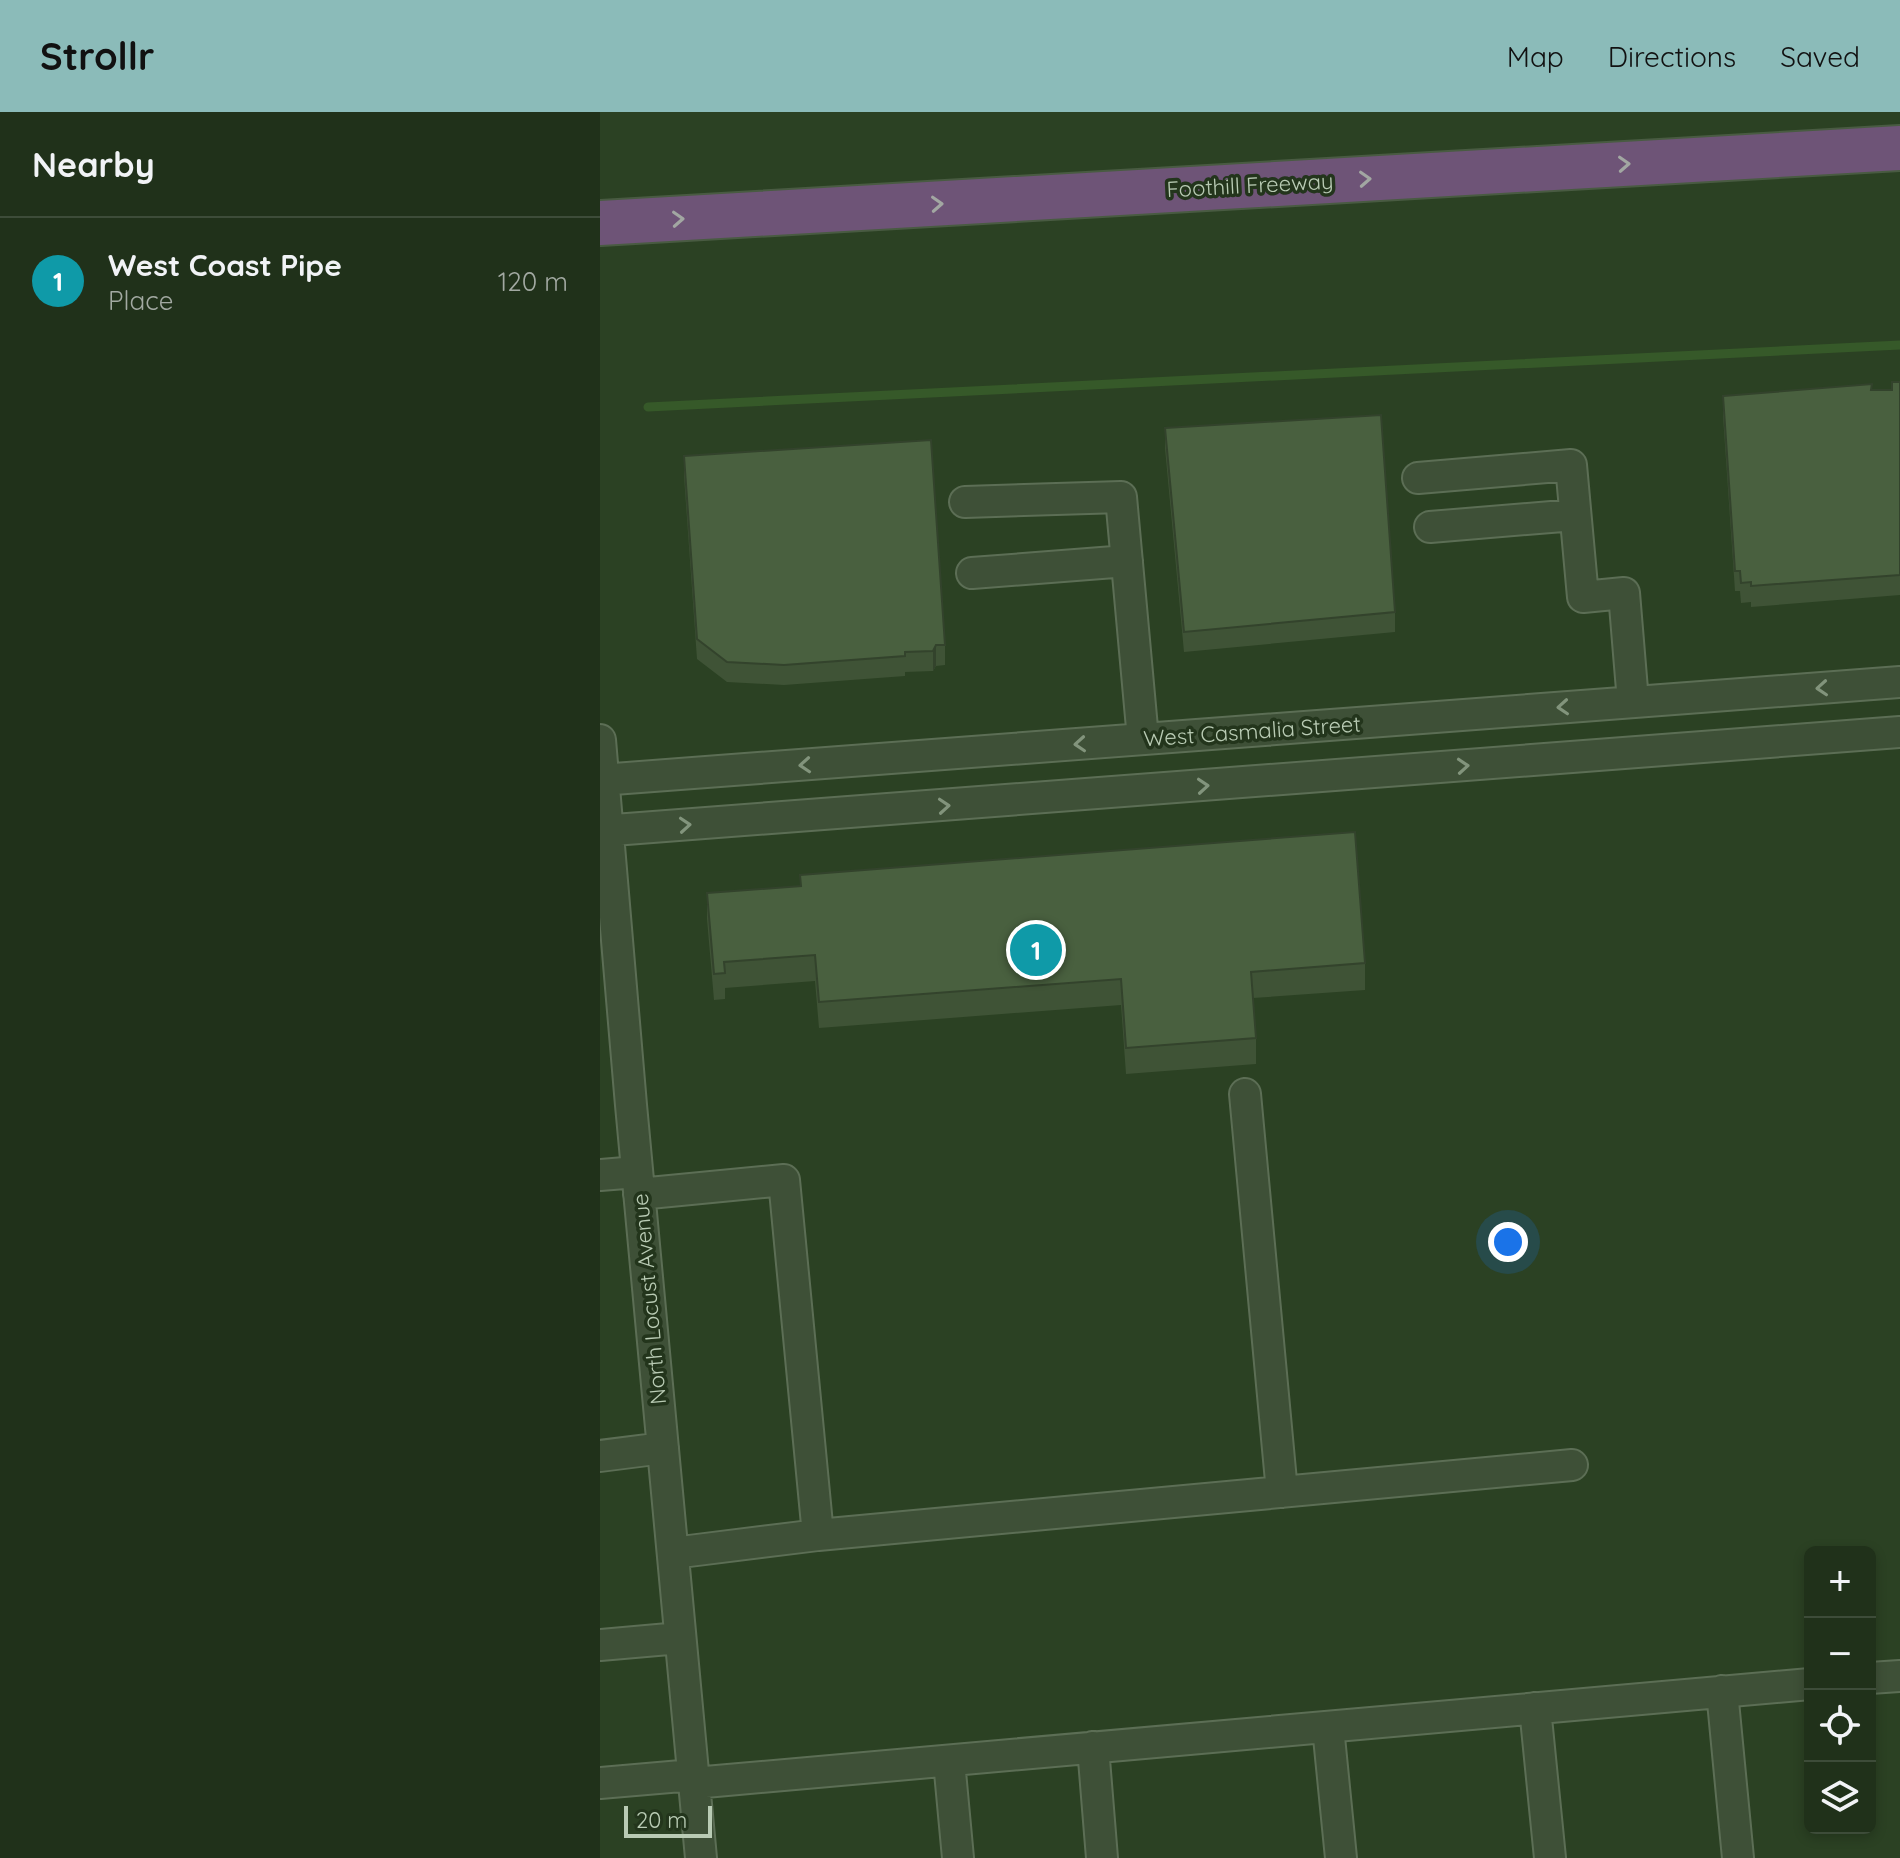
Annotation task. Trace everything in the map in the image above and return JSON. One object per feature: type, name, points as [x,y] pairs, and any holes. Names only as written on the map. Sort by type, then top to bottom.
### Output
[{"type":"highway","name":"Foothill Freeway","points":[[600,223],[1900,148]]},
{"type":"street","points":[[1418,478],[1571,465],[1583,597],[1624,593],[1633,702]]},
{"type":"street","points":[[965,502],[1121,497],[1143,739]]},
{"type":"street","points":[[1430,527],[1575,515]]},
{"type":"street","points":[[972,573],[1127,561]]},
{"type":"street","name":"West Casmalia Street","points":[[602,780],[1900,682]]},
{"type":"street","points":[[604,831],[1900,732]]},
{"type":"street","name":"North Locust Avenue","points":[[600,740],[604,831],[701,1858]]},
{"type":"street","points":[[1245,1094],[1282,1492]]},
{"type":"street","points":[[600,1175],[638,1183],[784,1180],[818,1535]]},
{"type":"street","points":[[600,1456],[663,1448]]},
{"type":"street","points":[[673,1553],[818,1535],[1572,1465]]},
{"type":"street","points":[[600,1645],[680,1638]]},
{"type":"street","points":[[1876,1678],[1900,1676]]},
{"type":"street","points":[[600,1783],[949,1761],[1804,1684]]},
{"type":"street","points":[[1722,1691],[1738,1858]]},
{"type":"street","points":[[1535,1708],[1550,1858]]},
{"type":"street","points":[[1328,1727],[1341,1858]]},
{"type":"street","points":[[1093,1747],[1102,1858]]},
{"type":"street","points":[[949,1761],[958,1858]]},
{"type":"building","points":[[1892,382],[1900,382],[1900,575],[1751,586],[1751,582],[1741,583],[1740,571],[1735,571],[1723,396],[1872,384],[1871,390],[1892,390]]},
{"type":"building","points":[[1381,415],[1395,612],[1184,632],[1165,428]]},
{"type":"building","points":[[931,440],[945,645],[936,645],[933,651],[905,652],[905,656],[784,665],[727,662],[697,639],[684,456]]},
{"type":"building","points":[[1355,832],[1365,963],[1251,972],[1256,1038],[1126,1048],[1121,979],[819,1002],[815,955],[724,962],[725,973],[714,974],[707,893],[801,886],[800,875]]},
{"type":"waterway","points":[[648,407],[1900,345]]},
{"type":"place","name":"West Coast Pipe","points":[[1036,950]]}]
